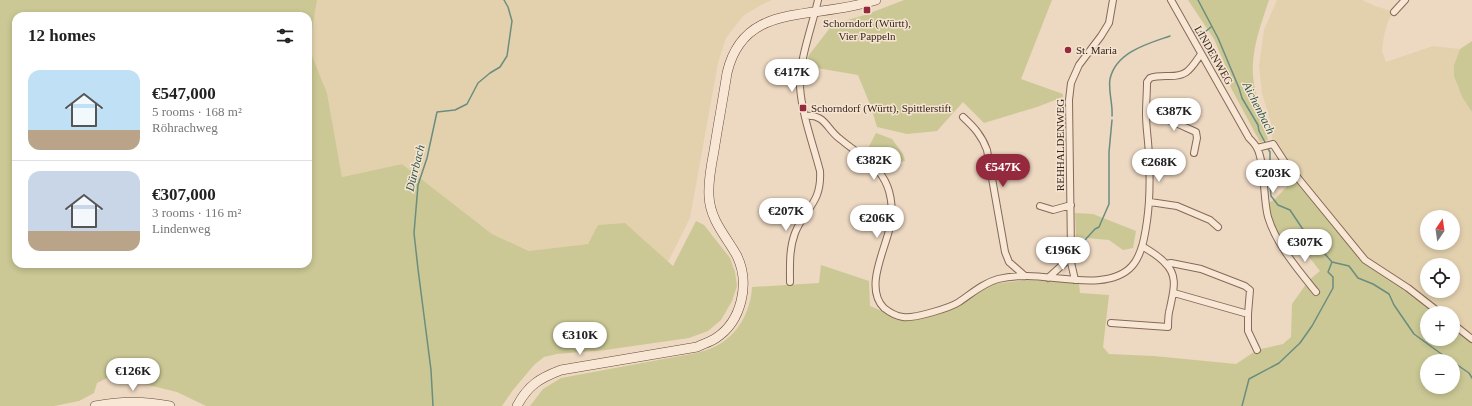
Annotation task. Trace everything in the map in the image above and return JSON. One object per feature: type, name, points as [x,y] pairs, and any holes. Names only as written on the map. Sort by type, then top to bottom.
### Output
[{"type":"main road","points":[[517,406],[530,388],[539,379],[549,374],[561,370],[697,347],[716,338],[730,324],[735,317],[740,304],[744,287],[743,274],[737,257],[712,213],[709,196],[710,176],[730,58],[738,39],[751,25],[763,17],[784,9],[817,4],[856,6],[876,0]]},
{"type":"main road","points":[[95,406],[110,403],[139,402],[170,406]]},
{"type":"street","name":"REHHALDENWEG","points":[[1074,280],[1070,258],[1072,241],[1069,100],[1071,83],[1079,64],[1109,24],[1113,0]]},
{"type":"street","name":"LINDENWEG","points":[[1171,0],[1249,138],[1257,148],[1260,158],[1266,206],[1272,228],[1281,244],[1316,292]]},
{"type":"street","points":[[1394,12],[1405,0]]},
{"type":"street","points":[[790,282],[790,249],[792,241],[797,228],[819,192],[821,181],[820,171],[805,116],[800,86],[804,54],[817,4]]},
{"type":"street","points":[[805,116],[811,115],[820,117],[836,136],[882,175],[887,186],[891,204],[890,223],[876,275],[876,296],[886,309],[894,314],[903,317],[913,317],[957,303],[988,282],[998,279],[1025,276],[1074,280],[1101,280],[1113,278],[1126,272],[1133,266],[1142,246],[1150,202],[1150,159],[1146,115],[1148,82],[1150,78],[1154,76],[1177,77],[1183,75],[1189,70],[1201,54]]},
{"type":"street","points":[[1146,115],[1164,119],[1196,132],[1194,154]]},
{"type":"street","points":[[963,117],[976,129],[983,139],[988,156],[1005,252],[1010,262],[1025,276]]},
{"type":"street","points":[[1257,148],[1273,144],[1284,161],[1365,260],[1408,288],[1431,306]]},
{"type":"street","points":[[1150,202],[1177,206],[1210,220],[1218,227]]},
{"type":"street","name":"REHHALDENWEG","points":[[1040,206],[1053,210],[1071,205]]},
{"type":"street","points":[[1111,324],[1168,327],[1174,293],[1173,274],[1166,264],[1142,246]]},
{"type":"street","points":[[1048,278],[1070,258]]},
{"type":"street","points":[[1166,264],[1171,263],[1201,269],[1245,286],[1250,290],[1248,331],[1257,350]]},
{"type":"street","points":[[1174,293],[1248,314]]},
{"type":"street","points":[[1460,330],[1472,339]]},
{"type":"shaded area","points":[[0,0],[317,0],[312,30],[312,12],[12,12],[12,268],[312,268],[312,56],[327,93],[342,177],[402,164],[492,234],[529,251],[588,244],[598,225],[625,223],[673,266],[696,221],[704,225],[730,258],[735,272],[737,286],[732,301],[721,320],[708,331],[689,338],[605,350],[557,354],[544,357],[534,365],[502,406],[206,406],[177,392],[111,376],[97,383],[94,393],[79,401],[54,406],[0,406]]},
{"type":"shaded area","points":[[317,0],[772,0],[743,16],[726,38],[718,63],[690,218],[668,262],[625,223],[588,244],[530,251],[492,234],[402,164],[342,177],[327,93],[312,56],[312,30]]},
{"type":"shaded area","points":[[904,0],[1052,0],[1021,79],[1063,94],[1063,97],[1037,107],[984,123],[963,102],[937,131],[907,134],[877,127],[871,107],[858,75],[805,66],[809,55],[833,24],[865,15]]},
{"type":"shaded area","points":[[1188,0],[1269,0],[1257,37],[1253,66],[1255,92],[1268,140],[1260,142],[1222,71],[1226,67],[1214,39]]},
{"type":"shaded area","points":[[1277,0],[1362,0],[1394,12],[1388,21],[1384,36],[1382,51],[1386,62],[1433,46],[1460,49],[1454,65],[1457,85],[1462,97],[1472,112],[1472,339],[1460,330],[1460,306],[1430,306],[1365,260],[1273,144],[1270,120],[1262,93],[1259,66],[1264,30]]},
{"type":"shaded area","points":[[1472,41],[1472,112],[1462,97],[1454,76],[1454,65],[1460,49]]},
{"type":"shaded area","points":[[876,133],[892,139],[903,154],[905,161],[880,165],[865,154]]},
{"type":"shaded area","points":[[1297,176],[1365,260],[1430,306],[1420,306],[1420,346],[1460,346],[1460,330],[1472,339],[1472,406],[530,406],[543,389],[561,378],[696,353],[714,347],[730,337],[736,330],[746,314],[752,287],[819,283],[821,265],[869,281],[870,306],[899,318],[911,319],[925,318],[955,307],[992,284],[1026,280],[1079,283],[1080,293],[1109,295],[1103,347],[1109,354],[1154,356],[1236,364],[1257,350],[1283,344],[1291,337],[1292,304],[1309,280],[1320,271],[1288,230],[1278,237],[1267,204],[1275,199]]},
{"type":"shaded area","points":[[1075,213],[1093,214],[1136,231],[1133,248],[1123,250],[1109,240],[1076,237]]},
{"type":"waterway","name":"Dürrbach","points":[[433,406],[431,370],[414,233],[418,185],[427,158],[437,112],[455,110],[467,104],[478,83],[500,67],[507,56],[512,21],[508,7],[504,0]]},
{"type":"waterway","name":"Aichenbach","points":[[1198,0],[1218,38],[1242,98],[1258,125],[1259,131],[1266,144]]},
{"type":"waterway","points":[[1192,32],[1205,32],[1211,27]]},
{"type":"waterway","points":[[1112,116],[1110,79],[1113,70],[1119,62],[1134,50],[1170,36]]},
{"type":"waterway","points":[[1085,240],[1095,229],[1099,227],[1109,204],[1109,152],[1112,120]]},
{"type":"waterway","name":"Aichenbach","points":[[1267,147],[1270,152],[1272,178],[1270,185],[1271,196],[1278,205],[1290,210],[1302,228],[1332,262],[1349,266],[1358,278],[1373,284],[1389,294],[1394,305],[1414,334],[1441,354]]},
{"type":"waterway","points":[[1242,406],[1249,379],[1279,363],[1300,343],[1312,326],[1333,288],[1333,277],[1328,272],[1332,262]]},
{"type":"waterway","name":"Aichenbach","points":[[1460,367],[1469,373],[1472,378]]},
{"type":"place","name":"Schorndorf (Württ), Vier Pappeln","points":[[867,10]]},
{"type":"place","name":"St. Maria","points":[[1068,50]]},
{"type":"place","name":"Schorndorf (Württ), Spittlerstift","points":[[803,108]]}]
